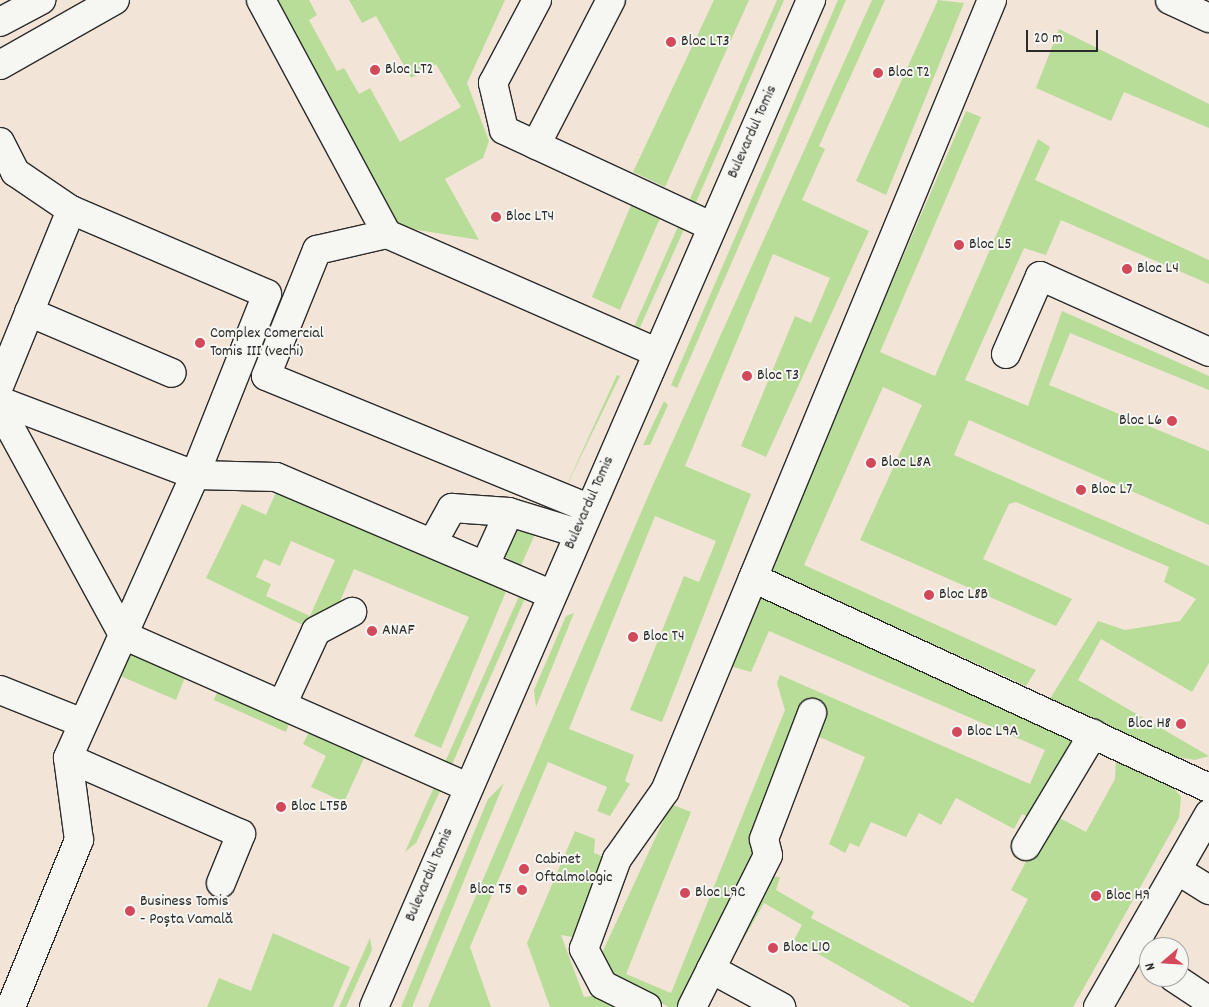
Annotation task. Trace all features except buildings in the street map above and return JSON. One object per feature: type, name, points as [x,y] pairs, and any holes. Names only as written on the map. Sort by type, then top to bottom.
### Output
[{"type":"street","points":[[0,22],[41,0]]},
{"type":"street","points":[[0,65],[115,0]]},
{"type":"street","points":[[261,0],[388,234]]},
{"type":"street","points":[[537,0],[492,83],[504,130],[711,226]]},
{"type":"street","points":[[536,146],[611,0]]},
{"type":"street","name":"Bulevardul Tomis","points":[[374,1007],[550,594],[811,0]]},
{"type":"street","points":[[647,1007],[603,984],[584,949],[617,859],[665,791],[992,0]]},
{"type":"street","points":[[1170,0],[1209,18]]},
{"type":"street","points":[[0,142],[15,172],[70,210],[267,294],[195,475],[68,758],[79,840],[11,1007]]},
{"type":"street","points":[[0,384],[70,210]]},
{"type":"street","points":[[588,508],[266,376],[317,250],[388,234],[656,352]]},
{"type":"street","points":[[1006,354],[1040,276],[1209,352]]},
{"type":"street","points":[[29,312],[172,373]]},
{"type":"street","points":[[0,401],[195,475],[276,477],[433,542],[550,594]]},
{"type":"street","points":[[0,409],[123,635],[467,788]]},
{"type":"street","points":[[433,542],[452,508],[509,512],[577,533]]},
{"type":"street","points":[[485,565],[509,512]]},
{"type":"street","points":[[753,578],[1209,788]]},
{"type":"street","points":[[282,705],[316,631],[352,612]]},
{"type":"street","points":[[0,690],[84,723]]},
{"type":"street","points":[[692,1007],[768,855],[764,839],[812,712]]},
{"type":"street","points":[[1026,846],[1093,734]]},
{"type":"street","points":[[68,758],[242,834],[221,883]]},
{"type":"street","points":[[1148,937],[1177,870],[1209,814]]},
{"type":"street","points":[[1177,870],[1209,890]]},
{"type":"street","points":[[1098,1007],[1139,956]]},
{"type":"street","points":[[711,969],[780,1007]]},
{"type":"street","points":[[1188,987],[1209,1001]]},
{"type":"green space","points":[[269,0],[309,0],[317,15],[309,20],[337,71],[344,68],[359,94],[370,88],[400,142],[461,107],[436,64],[411,78],[376,16],[362,23],[349,0],[505,0],[467,83],[489,141],[483,158],[445,179],[479,240],[400,227]]},
{"type":"green space","points":[[714,0],[749,0],[665,187],[633,172]]},
{"type":"green space","points":[[777,0],[784,0],[637,334],[630,336]]},
{"type":"green space","points":[[838,0],[846,0],[677,388],[671,385]]},
{"type":"green space","points":[[872,0],[885,0],[819,146],[825,149],[802,200],[869,231],[766,457],[741,446],[795,316],[811,323],[830,278],[773,254],[685,466],[751,494],[662,722],[630,710],[684,576],[699,582],[716,541],[655,516],[569,729],[634,755],[625,781],[630,784],[610,816],[597,811],[607,787],[548,762],[470,947],[491,1007],[428,1007],[652,487]]},
{"type":"green space","points":[[938,0],[964,3],[886,195],[856,181]]},
{"type":"green space","points":[[1059,29],[1209,104],[1209,128],[1124,92],[1111,121],[1036,88]]},
{"type":"green space","points":[[966,111],[981,117],[880,352],[935,376],[1038,139],[1050,147],[1035,180],[1209,260],[1209,284],[1061,220],[1046,255],[1024,248],[965,380],[1028,406],[1062,311],[1209,376],[1209,390],[1070,333],[1049,385],[1209,451],[1209,525],[969,420],[954,455],[1209,566],[1209,663],[1192,692],[1101,639],[1078,680],[1209,756],[1195,760],[1171,756],[1048,702],[1098,621],[1125,630],[1180,621],[1196,599],[1164,582],[1169,567],[1016,502],[1009,504],[983,559],[1072,599],[1056,626],[860,540],[922,405],[883,387],[804,565],[1036,670],[1026,686],[768,569]]},
{"type":"green space","points":[[632,203],[661,216],[620,310],[592,297]]},
{"type":"green space","points":[[617,375],[620,376],[563,493]]},
{"type":"green space","points":[[664,401],[668,405],[650,445],[643,445]]},
{"type":"green space","points":[[276,492],[507,589],[441,748],[414,736],[469,617],[354,569],[335,613],[311,629],[206,578],[242,504],[266,515]],"holes":[[[291,541],[335,560],[310,616],[266,596],[271,584],[256,577],[264,559],[280,566]]]},
{"type":"green space","points":[[518,527],[536,532],[520,568],[503,555],[503,541]]},
{"type":"green space","points":[[524,585],[530,587],[446,778],[416,843],[405,852]]},
{"type":"green space","points":[[758,591],[1080,738],[1033,819],[1022,814],[1014,829],[956,798],[941,825],[919,813],[906,837],[871,822],[859,847],[850,843],[845,853],[829,844],[865,757],[792,725],[759,812],[751,862],[695,982],[678,1007],[669,1007],[614,978],[602,953],[671,804],[691,812],[626,974],[671,993],[785,710],[777,683],[780,675],[1030,784],[1045,750],[769,631],[751,672],[726,665]]},
{"type":"green space","points":[[574,613],[536,707],[534,690],[566,616]]},
{"type":"green space","points":[[129,650],[186,675],[176,700],[118,675]]},
{"type":"green space","points":[[218,690],[290,721],[286,732],[214,700]]},
{"type":"green space","points":[[311,728],[366,754],[344,802],[311,787],[326,756],[303,744]]},
{"type":"green space","points":[[1116,759],[1173,787],[1181,797],[1179,818],[1073,1007],[911,1007],[794,940],[802,925],[764,903],[734,956],[723,953],[767,876],[780,877],[776,890],[814,912],[811,918],[973,1003],[1028,899],[1011,890],[1045,826],[1054,815],[1086,832],[1115,779]]},
{"type":"green space","points":[[504,783],[412,1007],[401,1007],[488,799]]},
{"type":"green space","points":[[575,831],[595,839],[594,853],[609,859],[579,938],[561,935],[584,997],[599,995],[619,1007],[550,1007],[527,943]]},
{"type":"green space","points":[[273,933],[350,967],[333,1007],[207,1007],[219,978],[251,991]]},
{"type":"green space","points":[[370,938],[372,950],[346,1007],[339,1007]]},
{"type":"place","name":"Bloc LT3","points":[[671,42]]},
{"type":"place","name":"Bloc LT2","points":[[375,70]]},
{"type":"place","name":"Bloc T2","points":[[878,73]]},
{"type":"place","name":"Bloc LT4","points":[[496,217]]},
{"type":"place","name":"Bloc L5","points":[[959,245]]},
{"type":"place","name":"Bloc L4","points":[[1127,269]]},
{"type":"place","name":"Complex Comercial Tomis III (vechi)","points":[[200,343]]},
{"type":"place","name":"Bloc T3","points":[[747,376]]},
{"type":"place","name":"Bloc L6","points":[[1172,421]]},
{"type":"place","name":"Bloc L8A","points":[[871,463]]},
{"type":"place","name":"Bloc L7","points":[[1081,490]]},
{"type":"place","name":"Bloc L8B","points":[[929,595]]},
{"type":"place","name":"ANAF","points":[[372,631]]},
{"type":"place","name":"Bloc T4","points":[[633,637]]},
{"type":"place","name":"Bloc H8","points":[[1181,724]]},
{"type":"place","name":"Bloc L9A","points":[[957,732]]},
{"type":"place","name":"Bloc LT5B","points":[[281,807]]},
{"type":"place","name":"Cabinet Oftalmologic","points":[[524,869]]},
{"type":"place","name":"Bloc T5","points":[[522,890]]},
{"type":"place","name":"Bloc L9C","points":[[685,893]]},
{"type":"place","name":"Bloc H9","points":[[1096,896]]},
{"type":"place","name":"Business Tomis - Poșta Vamală","points":[[130,911]]},
{"type":"place","name":"Bloc L10","points":[[773,948]]}]
